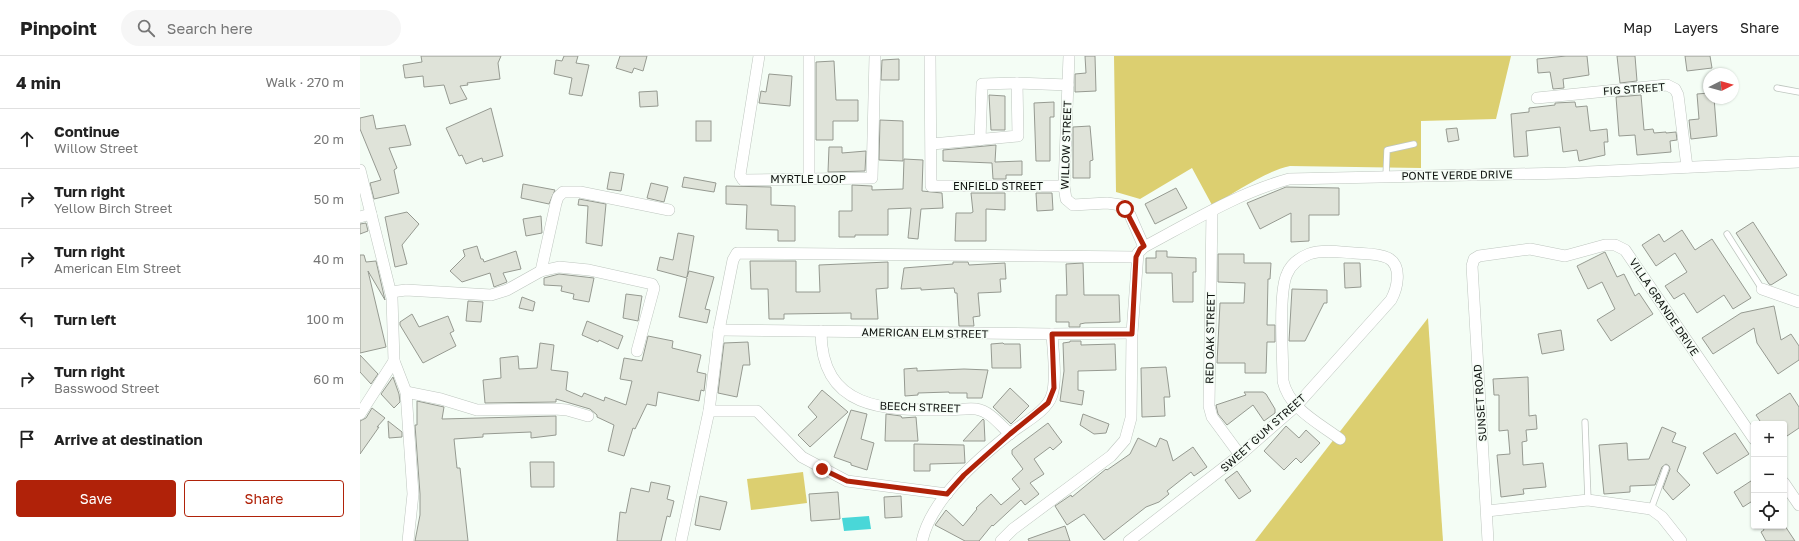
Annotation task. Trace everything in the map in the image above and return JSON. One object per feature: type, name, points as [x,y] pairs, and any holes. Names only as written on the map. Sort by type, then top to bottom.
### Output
[{"type":"street","name":"MYRTLE LOOP","points":[[759,56],[740,176],[744,180],[872,178],[875,56]]},
{"type":"street","points":[[808,178],[809,56]]},
{"type":"street","points":[[930,56],[932,144],[1018,136],[1017,83]]},
{"type":"street","name":"WILLOW STREET","points":[[1069,56],[1064,186],[1066,199],[1073,206],[1107,203],[1121,205],[1130,215],[1144,246]]},
{"type":"street","points":[[980,140],[982,84],[1017,83],[1068,85]]},
{"type":"street","name":"FIG STREET","points":[[1537,98],[1667,85],[1675,89],[1678,95],[1687,166]]},
{"type":"street","name":"ENFIELD STREET","points":[[932,144],[930,183],[933,186],[1064,186]]},
{"type":"street","name":"PONTE VERDE DRIVE","points":[[1136,257],[1140,249],[1144,246],[1212,211],[1269,185],[1289,179],[1566,172],[1799,162]]},
{"type":"street","points":[[360,170],[366,215],[391,292],[394,361],[406,392],[412,494],[408,541]]},
{"type":"street","points":[[541,271],[556,203],[558,197],[563,192],[580,192],[669,210]]},
{"type":"street","name":"RED OAK STREET","points":[[1212,211],[1209,406],[1212,418],[1240,455]]},
{"type":"street","name":"VILLA GRANDE DRIVE","points":[[1472,266],[1474,259],[1484,254],[1530,249],[1560,257],[1605,245],[1615,245],[1625,250],[1751,435]]},
{"type":"street","name":"SWEET GUM STREET","points":[[1129,541],[1240,455],[1296,406],[1391,300],[1396,290],[1397,273],[1394,265],[1388,258],[1346,252],[1318,252],[1302,257],[1292,266],[1285,279],[1283,290],[1283,381],[1286,391],[1296,406]]},
{"type":"street","points":[[681,541],[709,411],[719,330],[733,260],[737,253],[1136,257],[1132,334],[1132,418],[1125,440],[1111,456],[1013,528],[1001,541]]},
{"type":"street","name":"SUNSET ROAD","points":[[1472,266],[1488,541]]},
{"type":"street","points":[[391,292],[406,290],[491,295],[507,290],[541,271],[559,267],[589,270],[652,284],[654,288],[637,351]]},
{"type":"street","points":[[1762,289],[1799,302]]},
{"type":"street","name":"AMERICAN ELM STREET","points":[[719,330],[1132,334]]},
{"type":"street","name":"BEECH STREET","points":[[821,331],[821,346],[829,371],[837,384],[861,402],[897,409],[976,409],[991,416],[1010,434]]},
{"type":"street","points":[[922,541],[928,522],[947,494],[964,475],[1010,434],[1043,408],[1052,396],[1054,388],[1052,334]]},
{"type":"street","points":[[360,414],[394,361]]},
{"type":"street","points":[[406,392],[441,399],[477,410],[555,409],[567,410],[588,416]]},
{"type":"street","points":[[1296,406],[1340,439]]},
{"type":"street","points":[[709,411],[757,412],[802,457],[847,481],[947,494]]},
{"type":"street","points":[[1787,487],[1799,505]]},
{"type":"street","points":[[1487,511],[1588,500],[1651,508],[1662,517],[1681,541]]},
{"type":"lane","points":[[1778,88],[1799,92]]},
{"type":"lane","points":[[1386,176],[1387,150],[1414,144]]},
{"type":"lane","points":[[1727,234],[1762,289]]},
{"type":"lane","points":[[1585,422],[1588,500]]},
{"type":"lane","points":[[1651,508],[1666,468]]},
{"type":"shaded area","points":[[1114,56],[1511,56],[1496,119],[1421,121],[1421,168],[1290,166],[1260,178],[1212,205],[1192,168],[1140,199],[1116,192]]},
{"type":"shaded area","points":[[1428,318],[1443,541],[1255,541]]},
{"type":"shaded area","points":[[803,472],[807,503],[751,510],[747,479]]},
{"type":"water","points":[[869,516],[871,529],[844,531],[842,518]]},
{"type":"building","points":[[421,56],[501,56],[498,63],[500,79],[467,83],[468,85],[460,86],[467,99],[450,104],[444,85],[424,87],[423,76],[405,78],[403,65],[422,62]]},
{"type":"building","points":[[564,56],[578,56],[576,63],[589,65],[582,96],[569,94],[572,78],[554,74],[556,60],[562,61]]},
{"type":"building","points":[[620,56],[647,56],[643,71],[634,68],[632,73],[616,68]]},
{"type":"building","points":[[1085,56],[1095,56],[1096,91],[1075,92],[1075,74],[1086,73]]},
{"type":"building","points":[[1566,56],[1587,56],[1589,75],[1563,79],[1564,88],[1553,89],[1550,72],[1538,73],[1537,59]]},
{"type":"building","points":[[1617,56],[1635,56],[1637,81],[1620,83]]},
{"type":"building","points":[[1685,56],[1710,56],[1712,68],[1687,71]]},
{"type":"building","points":[[899,59],[899,80],[881,80],[882,60]]},
{"type":"building","points":[[834,61],[836,100],[858,100],[858,121],[833,121],[833,140],[816,140],[816,62]]},
{"type":"building","points":[[769,74],[792,76],[790,106],[759,103],[761,91],[766,92]]},
{"type":"building","points":[[657,91],[658,106],[640,107],[639,92]]},
{"type":"building","points":[[1697,94],[1703,94],[1703,104],[1714,104],[1717,136],[1691,139],[1689,120],[1699,119]]},
{"type":"building","points":[[989,95],[1005,96],[1005,130],[991,130]]},
{"type":"building","points":[[1641,95],[1644,130],[1653,129],[1654,133],[1676,132],[1677,140],[1670,141],[1671,152],[1637,155],[1635,135],[1619,136],[1616,97]]},
{"type":"building","points":[[1054,102],[1054,117],[1050,117],[1050,161],[1036,161],[1034,103]]},
{"type":"building","points":[[1575,102],[1576,107],[1587,106],[1590,131],[1607,129],[1608,142],[1604,142],[1605,155],[1579,161],[1577,150],[1563,152],[1560,127],[1526,131],[1528,156],[1514,157],[1511,114],[1529,112],[1529,108],[1555,105],[1555,103]]},
{"type":"building","points":[[491,108],[503,156],[483,162],[482,158],[466,164],[462,155],[459,156],[446,128]]},
{"type":"building","points":[[373,115],[376,129],[405,125],[411,145],[389,148],[397,168],[394,170],[399,193],[374,199],[370,183],[381,180],[360,129],[360,118]]},
{"type":"building","points":[[880,120],[903,121],[903,161],[879,160]]},
{"type":"building","points":[[696,121],[711,121],[711,141],[696,141]]},
{"type":"building","points":[[1090,126],[1093,160],[1090,161],[1090,178],[1073,178],[1073,127]]},
{"type":"building","points":[[1457,128],[1459,140],[1448,142],[1446,129]]},
{"type":"building","points":[[996,145],[995,162],[1022,161],[1022,175],[1006,175],[1006,179],[993,179],[992,163],[943,161],[943,150]]},
{"type":"building","points":[[829,147],[842,147],[842,153],[866,151],[865,171],[828,172]]},
{"type":"building","points":[[904,159],[923,160],[922,191],[942,193],[943,208],[921,209],[918,239],[908,238],[911,208],[888,209],[888,235],[855,235],[855,237],[839,237],[839,211],[852,211],[852,185],[872,186],[872,190],[903,189]]},
{"type":"building","points":[[610,172],[624,174],[621,191],[607,189]]},
{"type":"building","points":[[684,177],[716,183],[714,192],[682,187]]},
{"type":"building","points":[[651,183],[668,187],[664,202],[647,198]]},
{"type":"building","points":[[523,184],[555,190],[549,204],[521,198]]},
{"type":"building","points":[[726,186],[771,187],[771,205],[795,206],[795,241],[778,241],[778,230],[746,229],[747,205],[726,204]]},
{"type":"building","points":[[1286,187],[1339,188],[1339,215],[1309,215],[1309,241],[1291,242],[1291,213],[1260,229],[1247,203]]},
{"type":"building","points":[[1176,188],[1187,208],[1155,224],[1145,204]]},
{"type":"building","points":[[971,193],[1005,193],[1005,210],[986,209],[986,241],[955,241],[956,213],[973,212]]},
{"type":"building","points":[[1036,193],[1052,193],[1053,210],[1037,211]]},
{"type":"building","points":[[579,199],[606,204],[602,246],[586,243],[588,206],[578,205]]},
{"type":"building","points":[[407,212],[419,224],[402,245],[407,264],[395,267],[385,217]]},
{"type":"building","points":[[541,216],[542,233],[526,236],[523,219]]},
{"type":"building","points":[[1753,222],[1787,275],[1771,285],[1736,233]]},
{"type":"building","points":[[366,223],[368,231],[360,234],[360,224]]},
{"type":"building","points":[[1682,230],[1695,250],[1712,239],[1751,298],[1733,309],[1724,295],[1697,313],[1684,293],[1674,299],[1665,286],[1687,272],[1675,253],[1656,266],[1642,245],[1659,234],[1664,242]]},
{"type":"building","points":[[678,233],[694,236],[687,277],[689,271],[714,277],[705,309],[710,310],[707,323],[679,317],[687,278],[657,270],[660,257],[673,260]]},
{"type":"building","points":[[477,246],[481,259],[483,259],[484,262],[516,251],[521,269],[503,273],[507,282],[494,287],[490,273],[462,282],[450,271],[465,256],[463,250]]},
{"type":"building","points":[[1156,251],[1167,251],[1167,257],[1196,258],[1196,272],[1193,272],[1193,302],[1173,302],[1172,273],[1146,273],[1146,258],[1156,258]]},
{"type":"building","points":[[1605,252],[1617,277],[1624,274],[1635,296],[1639,293],[1653,314],[1611,341],[1597,320],[1615,309],[1602,282],[1588,289],[1577,266]]},
{"type":"building","points":[[1218,254],[1244,254],[1244,263],[1271,263],[1270,279],[1268,279],[1267,325],[1275,325],[1275,342],[1267,342],[1266,373],[1245,373],[1245,363],[1217,363],[1220,303],[1244,303],[1245,283],[1218,282]]},
{"type":"building","points":[[360,255],[364,255],[366,262],[376,261],[385,300],[368,271],[386,347],[360,353]]},
{"type":"building","points":[[750,261],[796,261],[796,292],[820,292],[819,265],[888,262],[888,288],[876,289],[878,319],[851,319],[851,313],[784,314],[784,319],[769,319],[768,289],[751,289]]},
{"type":"building","points":[[953,262],[968,262],[969,265],[1005,263],[1006,279],[1000,279],[1001,292],[978,293],[980,316],[973,317],[974,326],[959,326],[957,293],[955,293],[954,288],[921,290],[921,288],[901,289],[904,268],[953,264]]},
{"type":"building","points":[[1083,263],[1084,295],[1119,295],[1120,322],[1085,323],[1080,324],[1080,327],[1069,327],[1069,322],[1056,322],[1056,295],[1067,295],[1066,264]]},
{"type":"building","points":[[1344,263],[1360,263],[1361,287],[1345,288]]},
{"type":"building","points":[[559,274],[594,278],[589,302],[573,299],[574,294],[561,291],[562,286],[544,285],[544,278]]},
{"type":"building","points":[[1292,289],[1327,290],[1327,303],[1324,303],[1305,341],[1289,341]]},
{"type":"building","points":[[626,294],[642,296],[638,321],[623,318]]},
{"type":"building","points":[[522,297],[535,302],[533,311],[519,308]]},
{"type":"building","points":[[468,301],[483,302],[481,322],[466,321]]},
{"type":"building","points":[[1774,306],[1781,340],[1791,334],[1799,346],[1799,360],[1778,374],[1757,343],[1754,328],[1713,354],[1702,338],[1741,313]]},
{"type":"building","points":[[412,314],[419,327],[448,316],[454,331],[450,333],[456,346],[423,363],[400,325],[400,322]]},
{"type":"building","points":[[587,321],[623,336],[618,349],[599,340],[598,342],[582,335]]},
{"type":"building","points":[[1561,330],[1564,350],[1542,354],[1538,334]]},
{"type":"building","points":[[648,336],[673,341],[672,348],[701,355],[697,372],[706,374],[704,391],[701,390],[699,401],[658,392],[656,406],[647,404],[635,429],[633,428],[624,456],[608,451],[614,425],[597,417],[597,415],[590,409],[556,399],[556,402],[485,403],[483,380],[501,378],[500,358],[518,356],[519,369],[537,368],[540,343],[554,345],[551,370],[568,372],[566,390],[582,397],[584,393],[604,401],[605,397],[626,405],[632,381],[620,379],[624,358],[642,361]]},
{"type":"building","points":[[1070,341],[1081,341],[1081,345],[1115,344],[1116,370],[1078,371],[1078,390],[1084,391],[1082,405],[1060,401],[1064,371],[1063,343]]},
{"type":"building","points":[[748,342],[750,365],[743,365],[737,397],[718,393],[724,343]]},
{"type":"building","points":[[991,344],[1020,344],[1021,368],[992,368]]},
{"type":"building","points":[[360,355],[378,374],[371,384],[360,372]]},
{"type":"building","points":[[1166,367],[1170,397],[1164,397],[1165,416],[1142,417],[1141,368]]},
{"type":"building","points":[[917,368],[917,371],[964,369],[988,370],[982,398],[967,398],[967,393],[949,392],[918,393],[918,395],[905,396],[904,369]]},
{"type":"building","points":[[393,377],[400,402],[394,408],[381,394]]},
{"type":"building","points":[[1528,377],[1529,416],[1536,415],[1537,429],[1526,430],[1527,441],[1522,442],[1523,465],[1543,463],[1546,487],[1523,489],[1524,494],[1501,497],[1497,455],[1510,454],[1508,430],[1499,431],[1499,395],[1494,395],[1493,379]]},
{"type":"building","points":[[1010,388],[1029,406],[1011,424],[993,407]]},
{"type":"building","points":[[822,390],[848,412],[810,447],[798,435],[817,417],[808,407]]},
{"type":"building","points":[[1244,392],[1263,392],[1266,394],[1275,409],[1275,413],[1264,421],[1253,405],[1227,425],[1218,414],[1216,405],[1246,395]]},
{"type":"building","points":[[1790,393],[1799,407],[1799,428],[1787,436],[1787,421],[1760,421],[1756,415]]},
{"type":"building","points":[[417,401],[444,407],[442,419],[556,416],[556,435],[531,438],[531,432],[483,434],[483,437],[454,439],[457,468],[460,468],[468,541],[415,541],[420,515],[415,425],[417,425]]},
{"type":"building","points":[[372,408],[385,418],[377,427],[379,427],[360,454],[360,421],[366,418]]},
{"type":"building","points":[[851,410],[867,414],[861,439],[874,443],[867,470],[851,465],[851,463],[834,457]]},
{"type":"building","points":[[886,414],[901,416],[902,418],[916,417],[918,441],[885,441]]},
{"type":"building","points":[[1083,414],[1109,424],[1106,433],[1094,434],[1080,425]]},
{"type":"building","points":[[983,419],[985,441],[963,441]]},
{"type":"building","points":[[388,421],[402,432],[402,437],[389,438]]},
{"type":"building","points":[[1048,423],[1062,442],[1053,450],[1050,447],[1034,459],[1044,474],[1030,483],[1039,494],[1025,505],[1021,500],[993,526],[992,525],[979,541],[965,541],[935,525],[946,510],[963,526],[977,509],[976,508],[991,494],[1001,505],[1020,489],[1012,479],[1023,469],[1012,454],[1012,450]]},
{"type":"building","points":[[1286,426],[1299,438],[1306,430],[1320,443],[1301,463],[1296,458],[1284,470],[1264,451]]},
{"type":"building","points":[[1662,427],[1676,433],[1672,442],[1686,447],[1677,471],[1690,485],[1673,500],[1663,488],[1670,469],[1666,464],[1662,467],[1655,485],[1630,486],[1630,492],[1604,494],[1599,445],[1627,443],[1628,460],[1649,459]]},
{"type":"building","points":[[1735,433],[1749,454],[1717,474],[1703,453]]},
{"type":"building","points":[[1138,438],[1156,447],[1160,438],[1167,441],[1173,461],[1193,447],[1207,467],[1194,476],[1191,472],[1167,491],[1169,494],[1159,502],[1146,507],[1104,540],[1084,514],[1067,525],[1055,506],[1071,495],[1072,497],[1106,469],[1107,470],[1130,454]]},
{"type":"building","points":[[914,444],[964,445],[965,463],[930,464],[930,471],[914,471]]},
{"type":"building","points":[[530,462],[554,462],[554,487],[531,487]]},
{"type":"building","points":[[1237,471],[1251,491],[1239,499],[1225,480]]},
{"type":"building","points":[[1751,481],[1751,502],[1743,507],[1734,492]]},
{"type":"building","points":[[651,482],[670,486],[667,499],[674,501],[670,517],[667,516],[661,541],[617,541],[620,512],[626,513],[631,488],[649,492]]},
{"type":"building","points":[[838,492],[840,519],[811,521],[809,494]]},
{"type":"building","points":[[700,496],[727,502],[720,530],[695,525]]},
{"type":"building","points":[[901,496],[902,517],[885,518],[884,497]]},
{"type":"building","points":[[1065,526],[1070,541],[1029,541],[1028,539]]},
{"type":"building","points":[[1787,529],[1795,541],[1766,541],[1761,532],[1764,530]]},
{"type":"route","points":[[822,469],[847,481],[855,483],[947,494],[964,475],[1048,403],[1054,388],[1052,334],[1132,334],[1136,257],[1140,249],[1144,246],[1130,215],[1125,209]]}]
